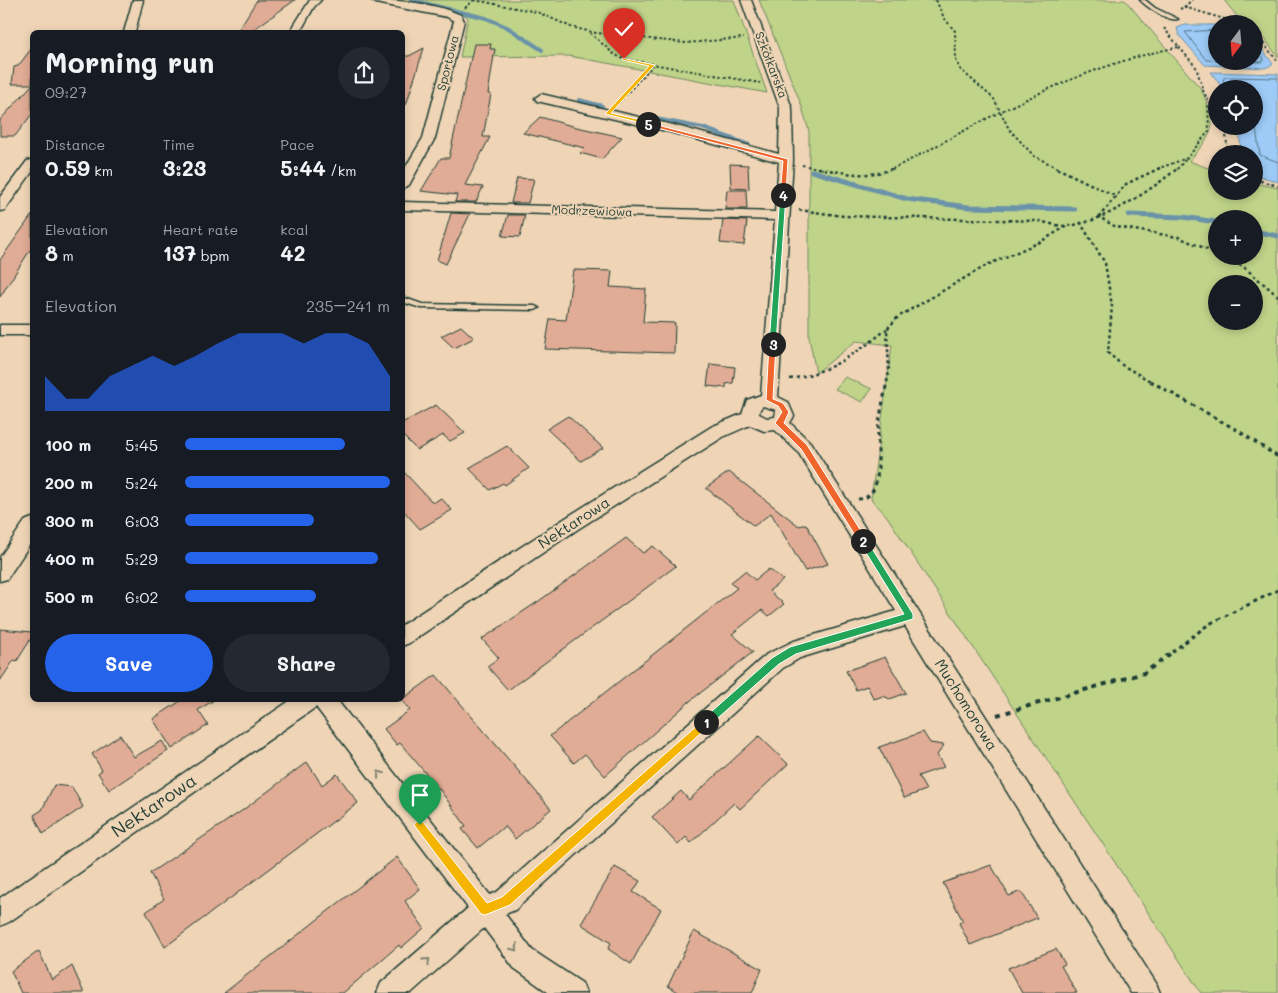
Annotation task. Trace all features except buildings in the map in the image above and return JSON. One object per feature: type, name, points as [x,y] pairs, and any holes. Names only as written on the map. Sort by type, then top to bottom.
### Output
[{"type":"street","points":[[130,30],[138,0]]},
{"type":"street","points":[[296,30],[310,5],[316,0]]},
{"type":"street","name":"Sportowa","points":[[376,0],[450,14],[457,17],[459,21],[430,138],[405,180]]},
{"type":"street","name":"Szkółkarska","points":[[746,0],[785,101],[792,162],[782,216],[769,400]]},
{"type":"street","points":[[541,98],[792,162]]},
{"type":"street","points":[[0,207],[30,167]]},
{"type":"street","name":"Modrzewiowa","points":[[405,206],[782,216]]},
{"type":"street","points":[[0,330],[30,330]]},
{"type":"street","points":[[769,400],[780,405],[786,412],[783,420],[779,423],[764,425],[751,417],[752,405],[760,401],[769,400]]},
{"type":"street","name":"Nektarowa","points":[[405,635],[588,513],[717,432],[751,417]]},
{"type":"street","name":"Muchomorowa","points":[[779,423],[804,447],[1146,993]]},
{"type":"street","points":[[0,573],[30,529]]},
{"type":"street","points":[[391,993],[485,910],[506,901],[775,661],[794,650],[910,616]]},
{"type":"street","name":"Nektarowa","points":[[0,913],[306,702]]},
{"type":"street","points":[[326,702],[523,959],[572,993]]},
{"type":"lane","points":[[1142,0],[1153,9],[1175,18]]},
{"type":"lane","points":[[405,299],[421,306],[535,308]]},
{"type":"path","points":[[465,8],[474,0],[537,12],[587,32],[686,43],[750,37]]},
{"type":"path","points":[[936,0],[944,18],[955,31],[957,43],[956,60],[960,69],[994,99],[1010,129],[1034,156],[1117,197]]},
{"type":"path","points":[[1192,0],[1180,9],[1165,29],[1196,67],[1208,102]]},
{"type":"path","points":[[1184,7],[1211,15]]},
{"type":"path","points":[[587,32],[618,57],[653,65],[767,84]]},
{"type":"path","points":[[727,40],[728,45]]},
{"type":"path","points":[[1263,43],[1278,62]]},
{"type":"path","points":[[792,162],[852,175],[870,175],[890,170],[1001,111],[1091,70],[1145,53],[1180,47]]},
{"type":"path","points":[[608,114],[653,65]]},
{"type":"path","points":[[788,378],[811,375],[845,362],[898,317],[987,265],[1040,242],[1066,226],[1099,217],[1158,183],[1182,165],[1208,132]]},
{"type":"path","points":[[1099,217],[1126,184],[1163,166],[1187,158]]},
{"type":"path","points":[[1263,182],[1278,186]]},
{"type":"path","points":[[796,209],[844,216],[1039,221],[1066,226]]},
{"type":"path","points":[[1099,217],[1109,226],[1123,231],[1174,237],[1208,249]]},
{"type":"path","points":[[1080,222],[1105,263],[1112,306],[1108,353],[1122,365],[1237,430],[1278,457]]},
{"type":"path","points":[[1240,265],[1278,296]]},
{"type":"path","points":[[856,498],[864,499],[870,495],[878,471],[878,431],[889,371],[887,328]]},
{"type":"path","points":[[991,716],[1144,673],[1209,624],[1278,590]]},
{"type":"green space","points":[[394,0],[734,0],[767,93],[569,56],[460,57],[468,18],[465,15]]},
{"type":"green space","points":[[759,0],[1125,0],[1201,89],[1207,102],[1209,135],[1189,161],[1208,168],[1208,200],[1263,200],[1263,185],[1278,188],[1278,993],[1201,993],[886,515],[871,499],[892,345],[856,341],[816,373],[809,337],[809,131],[801,104]]},
{"type":"green space","points":[[1224,0],[1278,0],[1278,57],[1263,36],[1263,15],[1236,15]]},
{"type":"green space","points":[[845,377],[872,389],[862,402],[835,389]]},
{"type":"water","points":[[1185,25],[1208,25],[1208,65],[1205,65],[1179,35],[1177,28]]},
{"type":"water","points":[[1263,50],[1273,64],[1263,68]]},
{"type":"water","points":[[1211,72],[1278,74],[1278,182],[1263,177],[1263,145],[1240,145],[1240,135],[1263,135],[1263,80],[1217,80]]},
{"type":"waterway","points":[[411,0],[486,18],[507,27],[542,50]]},
{"type":"waterway","points":[[579,100],[602,106]]},
{"type":"waterway","points":[[656,119],[703,128],[749,145]]},
{"type":"waterway","points":[[812,171],[907,199],[968,207],[1075,209]]},
{"type":"waterway","points":[[1129,215],[1183,217],[1208,221]]},
{"type":"waterway","points":[[1263,233],[1278,236]]},
{"type":"route","points":[[420,825],[485,910],[506,901],[775,661],[794,650],[910,616],[804,447],[779,423],[785,416],[784,408],[776,402],[769,400],[786,160],[669,128],[608,114],[653,65],[624,59]]}]
